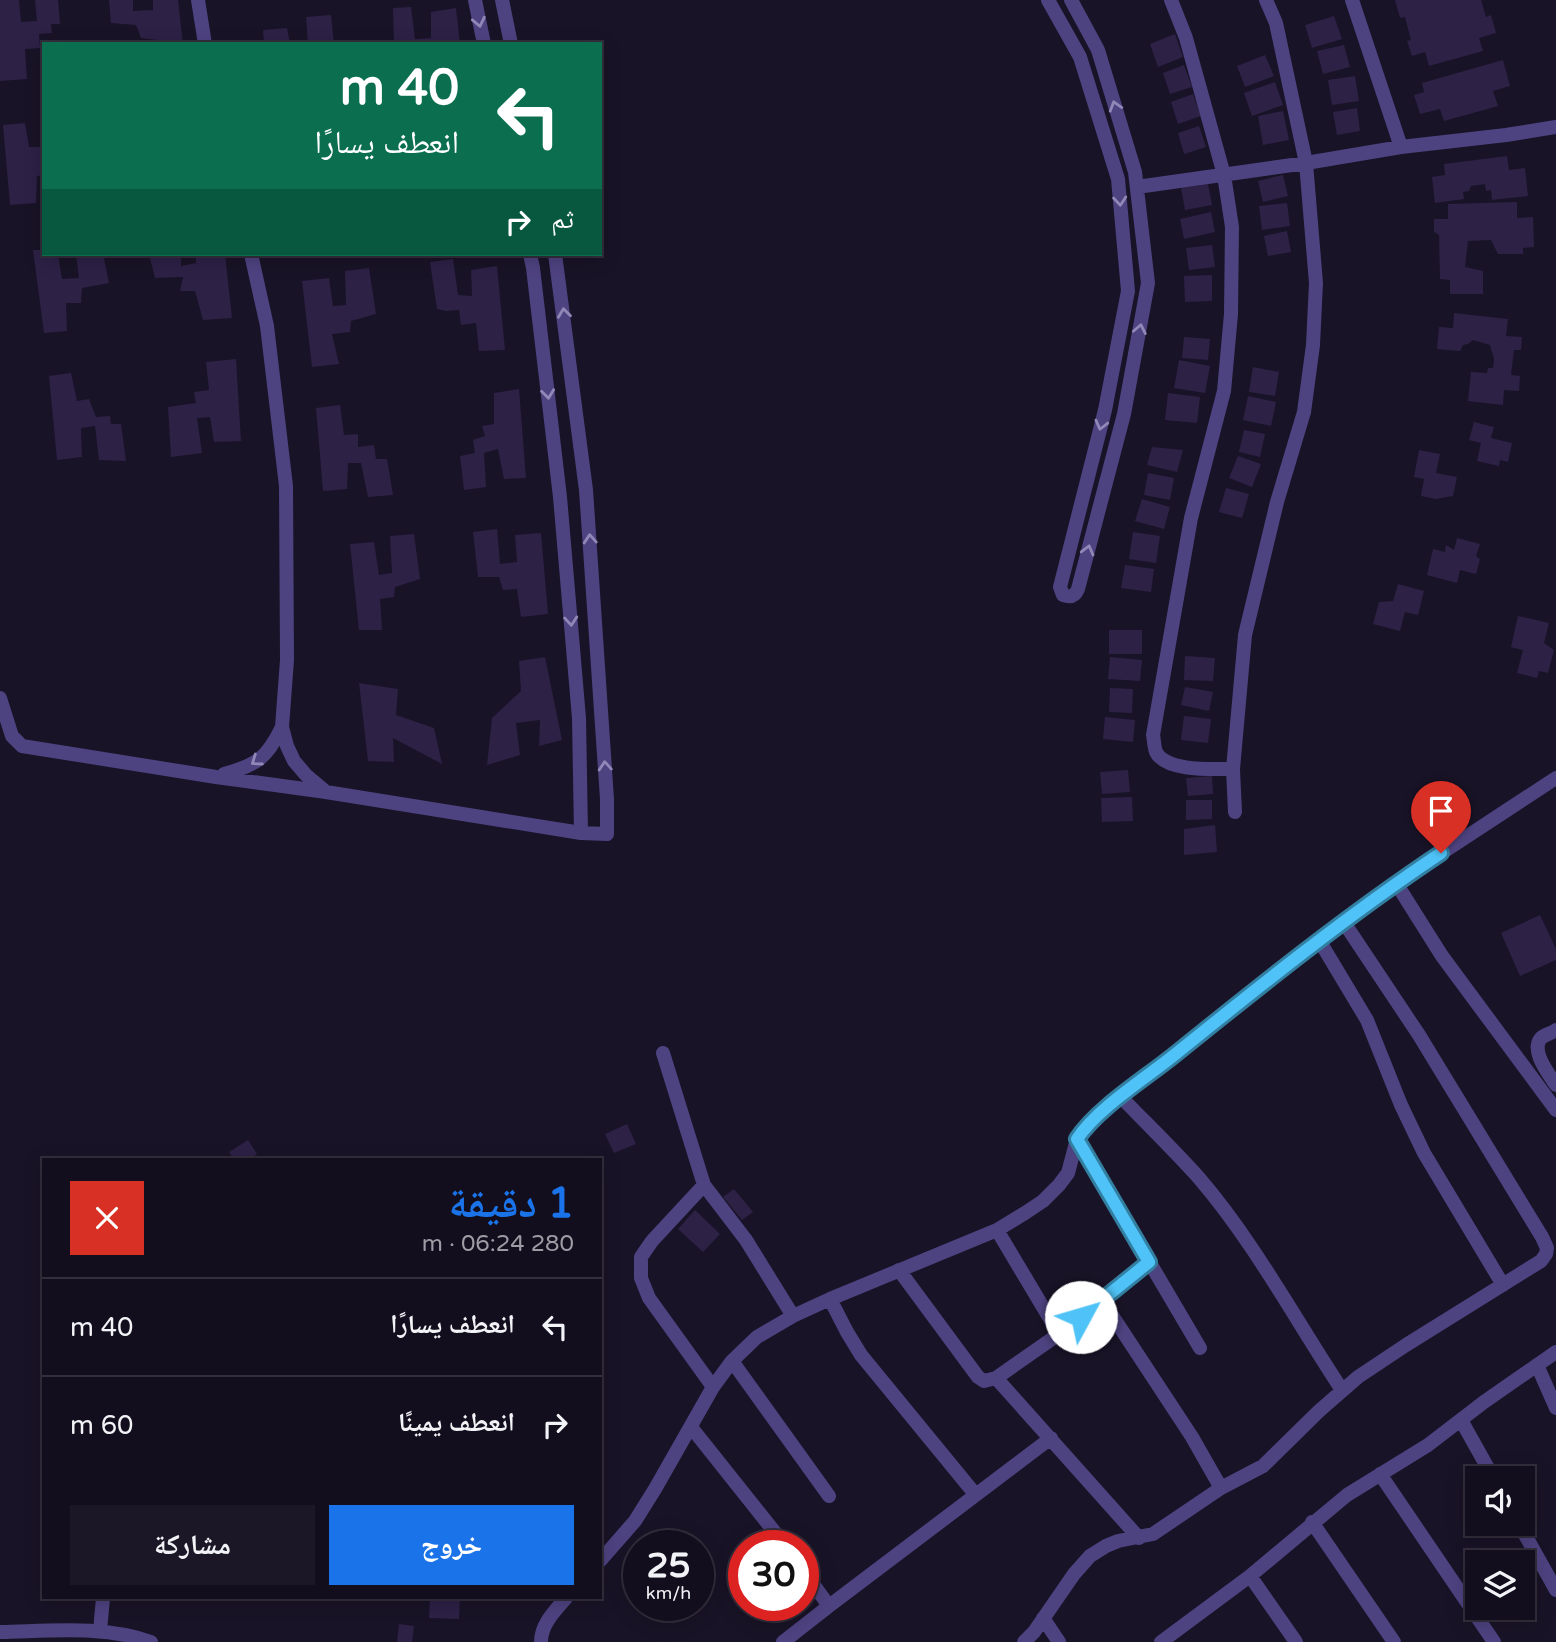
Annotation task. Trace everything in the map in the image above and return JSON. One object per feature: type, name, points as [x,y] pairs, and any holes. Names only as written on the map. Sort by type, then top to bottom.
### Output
[{"type":"street","points":[[198,0],[205,42]]},
{"type":"street","points":[[475,0],[484,42]]},
{"type":"street","points":[[502,0],[511,42]]},
{"type":"street","points":[[1048,0],[1080,57],[1118,179],[1128,290],[1105,410],[1060,587],[1063,595],[1072,597],[1078,589],[1124,414],[1148,283],[1135,172],[1098,50],[1071,0]]},
{"type":"street","points":[[1171,0],[1186,38],[1224,175],[1231,227],[1231,314],[1224,391],[1191,518],[1153,734],[1156,751],[1165,761],[1176,766],[1233,769]]},
{"type":"street","points":[[1235,811],[1233,769],[1245,635],[1277,502],[1304,412],[1313,345],[1316,283],[1306,163],[1276,23],[1266,0]]},
{"type":"street","points":[[1352,0],[1401,147]]},
{"type":"street","points":[[1137,187],[1401,147],[1556,127]]},
{"type":"street","points":[[251,256],[267,326],[286,486],[287,660],[282,727],[294,761],[326,792]]},
{"type":"street","points":[[530,256],[562,524],[579,718],[581,833]]},
{"type":"street","points":[[0,698],[12,736],[22,746],[581,833],[607,834],[607,799],[586,490],[555,256]]},
{"type":"street","points":[[216,777],[261,760],[273,746],[282,727]]},
{"type":"street","points":[[602,1559],[635,1521],[713,1387],[757,1337],[830,1299],[998,1230],[1043,1201],[1068,1173],[1077,1139],[1084,1128],[1102,1111],[1343,921],[1556,778]]},
{"type":"street","points":[[1396,883],[1442,956],[1556,1110]]},
{"type":"street","points":[[1024,1642],[1090,1556],[1118,1541],[1153,1534],[1221,1488],[1263,1466],[1358,1377],[1541,1261],[1546,1254],[1547,1248],[1531,1218],[1419,1035],[1343,921]]},
{"type":"street","points":[[1319,940],[1367,1020],[1401,1105],[1424,1153],[1503,1285]]},
{"type":"street","points":[[1556,1030],[1539,1040],[1538,1044],[1542,1063],[1556,1084]]},
{"type":"street","points":[[663,1053],[704,1185],[746,1240],[793,1316]]},
{"type":"street","points":[[1121,1097],[1198,1178],[1232,1222],[1342,1390]]},
{"type":"street","points":[[1077,1139],[1200,1348]]},
{"type":"street","points":[[704,1185],[652,1241],[641,1257],[641,1278],[649,1298],[713,1387]]},
{"type":"street","points":[[998,1230],[1059,1334]]},
{"type":"street","points":[[899,1270],[978,1377],[984,1381],[996,1378],[1059,1334],[1149,1262]]},
{"type":"street","points":[[830,1299],[862,1355],[975,1494]]},
{"type":"street","points":[[1102,1300],[1192,1437],[1221,1488]]},
{"type":"street","points":[[1161,1642],[1250,1576],[1347,1495],[1419,1450],[1556,1352]]},
{"type":"street","points":[[733,1362],[829,1496]]},
{"type":"street","points":[[1537,1365],[1556,1408]]},
{"type":"street","points":[[996,1378],[1139,1538]]},
{"type":"street","points":[[1461,1420],[1487,1466]]},
{"type":"street","points":[[691,1427],[773,1530]]},
{"type":"street","points":[[783,1642],[1051,1437]]},
{"type":"street","points":[[1380,1474],[1494,1642]]},
{"type":"street","points":[[1312,1522],[1394,1642]]},
{"type":"street","points":[[1526,1536],[1556,1590]]},
{"type":"street","points":[[1250,1576],[1296,1642]]},
{"type":"street","points":[[819,1591],[830,1606]]},
{"type":"street","points":[[100,1631],[103,1599]]},
{"type":"street","points":[[541,1642],[548,1619],[565,1599]]},
{"type":"street","points":[[1043,1618],[1059,1642]]},
{"type":"street","points":[[1180,1629],[1190,1642]]},
{"type":"street","points":[[0,1632],[49,1636],[100,1631],[129,1635],[151,1642]]},
{"type":"building","points":[[0,0],[19,0],[21,22],[37,21],[35,0],[58,0],[60,24],[51,24],[52,33],[39,34],[40,48],[25,49],[27,79],[0,81]]},
{"type":"building","points":[[109,0],[133,0],[133,11],[153,10],[153,0],[178,0],[183,42],[158,42],[141,38],[136,25],[111,23]]},
{"type":"building","points":[[1395,0],[1481,0],[1486,17],[1491,15],[1496,33],[1479,38],[1483,51],[1429,66],[1425,52],[1412,56],[1407,41],[1411,40],[1405,17],[1400,18]]},
{"type":"building","points":[[411,7],[415,39],[431,38],[431,12],[456,8],[460,42],[394,42],[393,8]]},
{"type":"building","points":[[331,15],[334,42],[308,42],[306,17]]},
{"type":"building","points":[[1334,16],[1342,39],[1312,48],[1305,25]]},
{"type":"building","points":[[287,28],[290,42],[264,42],[263,30]]},
{"type":"building","points":[[1175,34],[1183,57],[1158,67],[1150,44]]},
{"type":"building","points":[[1344,45],[1350,67],[1323,74],[1317,51]]},
{"type":"building","points":[[1265,55],[1274,76],[1245,87],[1237,66]]},
{"type":"building","points":[[1503,60],[1510,86],[1493,91],[1498,106],[1444,121],[1440,109],[1420,114],[1414,95],[1424,92],[1422,83]]},
{"type":"building","points":[[1184,65],[1192,87],[1170,94],[1163,73]]},
{"type":"building","points":[[1355,76],[1359,101],[1332,105],[1328,80]]},
{"type":"building","points":[[1275,82],[1283,105],[1252,116],[1244,93]]},
{"type":"building","points":[[1193,94],[1201,116],[1178,124],[1171,102]]},
{"type":"building","points":[[1357,108],[1360,131],[1337,135],[1333,112]]},
{"type":"building","points":[[1283,111],[1289,140],[1263,145],[1258,116]]},
{"type":"building","points":[[25,123],[29,147],[42,147],[42,175],[37,176],[36,203],[10,205],[3,125]]},
{"type":"building","points":[[1199,126],[1206,147],[1184,154],[1178,133]]},
{"type":"building","points":[[1507,156],[1509,170],[1525,168],[1528,196],[1492,200],[1491,190],[1486,191],[1485,184],[1471,186],[1469,191],[1463,192],[1464,199],[1435,203],[1432,177],[1445,175],[1444,164]]},
{"type":"building","points":[[1283,175],[1288,196],[1263,202],[1258,181]]},
{"type":"building","points":[[1208,184],[1212,205],[1185,210],[1181,188]]},
{"type":"building","points":[[1517,202],[1517,218],[1533,217],[1534,247],[1523,248],[1523,254],[1498,254],[1491,240],[1468,241],[1465,267],[1483,271],[1483,294],[1450,294],[1450,280],[1440,279],[1439,235],[1434,232],[1434,219],[1448,219],[1448,204]]},
{"type":"building","points":[[1287,203],[1290,226],[1262,230],[1259,206]]},
{"type":"building","points":[[1211,212],[1215,232],[1184,239],[1180,219]]},
{"type":"building","points":[[1287,231],[1291,252],[1268,256],[1264,236]]},
{"type":"building","points":[[1212,245],[1215,267],[1189,270],[1186,248]]},
{"type":"building","points":[[33,250],[42,250],[42,256],[58,256],[62,279],[79,278],[76,256],[103,256],[109,283],[82,288],[81,303],[66,303],[67,331],[44,333]]},
{"type":"building","points":[[150,256],[181,256],[181,266],[196,263],[196,256],[225,256],[232,318],[203,320],[195,291],[180,291],[183,277],[155,278]]},
{"type":"building","points":[[453,259],[458,295],[472,296],[471,270],[497,266],[505,350],[479,351],[476,323],[461,325],[459,310],[437,309],[430,262]]},
{"type":"building","points":[[369,268],[376,314],[351,321],[350,332],[332,334],[339,364],[312,367],[302,281],[329,278],[333,306],[346,305],[345,271]]},
{"type":"building","points":[[1212,275],[1212,301],[1185,302],[1184,276]]},
{"type":"building","points":[[1454,313],[1508,319],[1506,336],[1522,337],[1521,350],[1514,350],[1511,375],[1520,376],[1519,391],[1504,390],[1503,405],[1468,401],[1471,372],[1487,373],[1488,368],[1493,368],[1494,359],[1490,345],[1473,340],[1463,345],[1460,351],[1437,349],[1439,327],[1453,328]]},
{"type":"building","points":[[1184,337],[1210,339],[1208,360],[1182,358]]},
{"type":"building","points":[[236,359],[241,441],[214,442],[210,417],[197,418],[202,453],[171,457],[168,407],[196,403],[194,392],[209,390],[206,362]]},
{"type":"building","points":[[1179,360],[1210,366],[1205,393],[1174,388]]},
{"type":"building","points":[[1253,367],[1279,372],[1275,396],[1249,392]]},
{"type":"building","points":[[71,373],[77,401],[89,399],[96,417],[110,416],[111,424],[121,424],[126,461],[99,460],[95,426],[81,428],[82,457],[57,460],[49,376]]},
{"type":"building","points":[[519,389],[526,478],[504,479],[498,449],[484,453],[486,487],[464,490],[460,456],[475,453],[473,440],[485,436],[482,426],[494,424],[494,393]]},
{"type":"building","points":[[1168,393],[1200,397],[1197,423],[1165,420]]},
{"type":"building","points":[[1248,396],[1276,402],[1271,426],[1243,420]]},
{"type":"building","points":[[340,405],[344,435],[358,434],[358,447],[374,445],[376,459],[387,459],[393,495],[368,497],[361,463],[348,463],[347,489],[323,491],[316,408]]},
{"type":"building","points":[[1474,422],[1494,427],[1491,438],[1512,443],[1508,462],[1500,460],[1499,466],[1477,461],[1481,443],[1469,440]]},
{"type":"building","points":[[1244,430],[1265,434],[1260,457],[1239,452]]},
{"type":"building","points":[[1152,447],[1183,450],[1177,472],[1147,465]]},
{"type":"building","points":[[1419,450],[1440,454],[1436,473],[1457,477],[1453,496],[1436,499],[1421,496],[1424,479],[1414,477]]},
{"type":"building","points":[[1238,456],[1261,464],[1252,487],[1229,478]]},
{"type":"building","points":[[1148,473],[1174,478],[1170,500],[1144,495]]},
{"type":"building","points":[[1226,488],[1249,494],[1242,518],[1219,512]]},
{"type":"building","points":[[1142,499],[1170,507],[1164,529],[1135,521]]},
{"type":"building","points":[[497,529],[500,564],[517,562],[515,535],[541,533],[548,614],[521,617],[517,589],[503,590],[499,577],[478,577],[473,532]]},
{"type":"building","points":[[1133,532],[1160,536],[1156,563],[1129,559]]},
{"type":"building","points":[[414,534],[420,579],[395,587],[394,597],[380,599],[382,630],[359,630],[350,544],[374,542],[379,575],[392,573],[390,536]]},
{"type":"building","points":[[1457,538],[1480,544],[1476,556],[1480,559],[1476,574],[1460,570],[1457,583],[1427,575],[1433,549],[1445,552],[1446,545],[1454,550]]},
{"type":"building","points":[[1125,565],[1154,569],[1151,592],[1121,588]]},
{"type":"building","points":[[1398,584],[1424,591],[1418,615],[1405,612],[1400,631],[1373,624],[1379,602],[1393,601]]},
{"type":"building","points":[[1518,616],[1549,623],[1544,643],[1554,650],[1548,673],[1539,671],[1537,678],[1517,673],[1523,650],[1511,647]]},
{"type":"building","points":[[1109,630],[1142,630],[1142,654],[1109,654]]},
{"type":"building","points":[[1185,656],[1215,658],[1213,681],[1184,680]]},
{"type":"building","points":[[545,657],[562,740],[539,746],[540,720],[516,723],[520,755],[487,765],[492,718],[521,691],[519,661]]},
{"type":"building","points":[[1110,657],[1142,660],[1140,681],[1108,679]]},
{"type":"building","points":[[359,683],[398,689],[396,715],[434,728],[442,764],[393,738],[394,762],[368,761]]},
{"type":"building","points":[[1185,687],[1213,692],[1209,711],[1181,705]]},
{"type":"building","points":[[1110,688],[1133,689],[1132,713],[1109,712]]},
{"type":"building","points":[[1184,716],[1211,719],[1208,743],[1181,740]]},
{"type":"building","points":[[1105,717],[1135,720],[1133,742],[1103,739]]},
{"type":"building","points":[[1128,770],[1130,792],[1102,794],[1100,772]]},
{"type":"building","points":[[1212,776],[1213,794],[1188,796],[1186,778]]},
{"type":"building","points":[[1132,797],[1133,821],[1102,822],[1101,798]]},
{"type":"building","points":[[1186,800],[1212,800],[1212,819],[1186,820]]},
{"type":"building","points":[[1215,825],[1217,852],[1184,855],[1184,829]]},
{"type":"building","points":[[1540,915],[1556,949],[1556,960],[1520,976],[1501,933]]},
{"type":"building","points":[[627,1124],[636,1144],[614,1153],[605,1134]]},
{"type":"building","points":[[248,1140],[257,1154],[251,1158],[233,1158],[229,1152]]},
{"type":"building","points":[[734,1189],[753,1212],[742,1220],[723,1197]]},
{"type":"building","points":[[695,1210],[720,1234],[703,1252],[678,1229]]},
{"type":"building","points":[[430,1599],[460,1599],[459,1619],[429,1618]]},
{"type":"building","points":[[399,1624],[414,1626],[412,1642],[397,1642]]},
{"type":"route","points":[[1081,1317],[1149,1262],[1077,1139],[1084,1128],[1275,973],[1363,906],[1441,853]]}]
